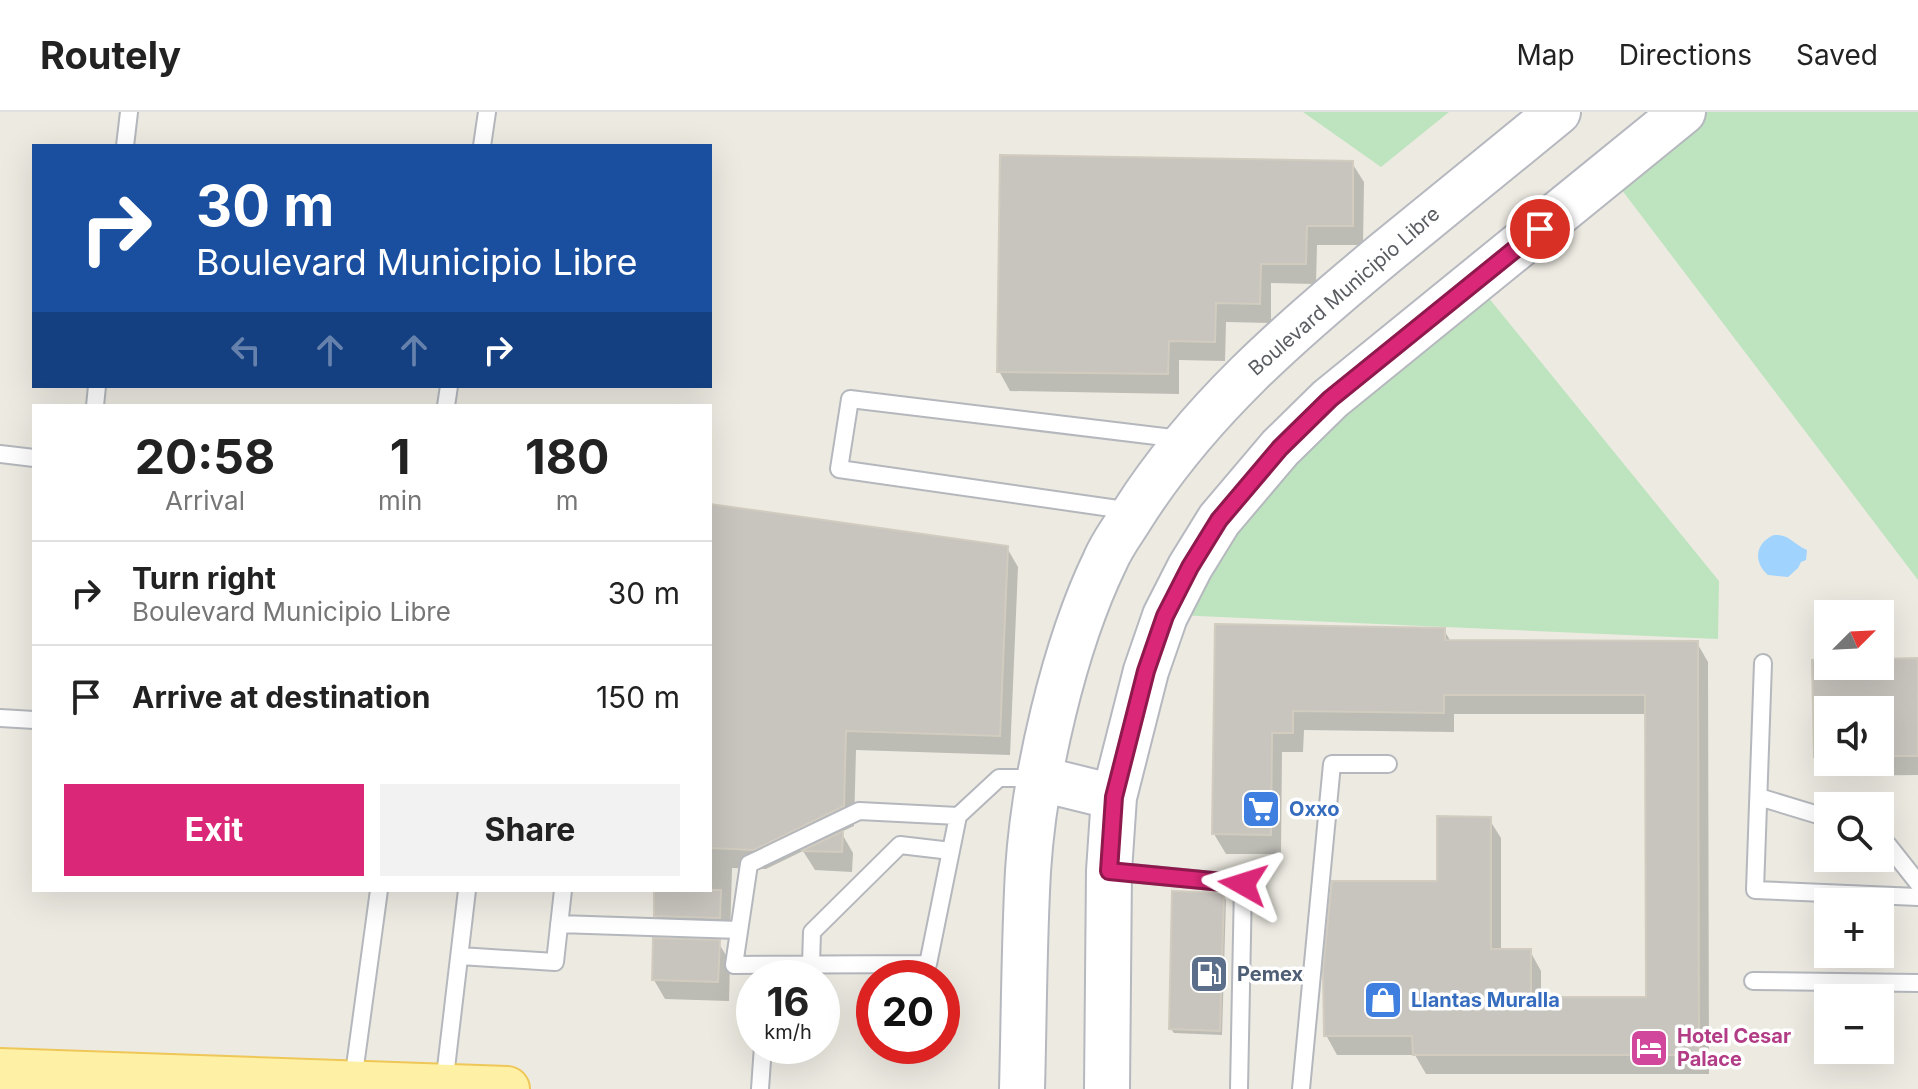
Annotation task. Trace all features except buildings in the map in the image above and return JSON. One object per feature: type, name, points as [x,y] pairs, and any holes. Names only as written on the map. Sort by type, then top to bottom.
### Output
[{"type":"main road","name":"Boulevard Municipio Libre","points":[[1022,1089],[1028,869],[1041,779],[1051,727],[1078,627],[1106,558],[1156,478],[1253,366],[1558,112]]},
{"type":"main road","points":[[1107,1089],[1109,871],[1114,797],[1131,726],[1165,616],[1190,567],[1219,520],[1245,488],[1330,399],[1683,112]]},
{"type":"main road","points":[[1041,779],[1114,797]]},
{"type":"main road","points":[[0,1071],[507,1089]]},
{"type":"lane","points":[[125,144],[129,112]]},
{"type":"lane","points":[[482,144],[487,112]]},
{"type":"lane","points":[[1135,512],[839,469],[850,399],[1187,440]]},
{"type":"lane","points":[[0,454],[32,458]]},
{"type":"lane","points":[[1763,663],[1755,890],[1918,897]]},
{"type":"lane","points":[[0,718],[32,720]]},
{"type":"lane","points":[[1301,1089],[1332,764],[1388,764]]},
{"type":"lane","points":[[840,964],[928,964],[958,816],[999,778],[1041,779]]},
{"type":"lane","points":[[1759,797],[1814,814]]},
{"type":"lane","points":[[736,965],[749,864],[859,811],[958,816]]},
{"type":"lane","points":[[811,960],[812,932],[900,845],[951,851]]},
{"type":"lane","points":[[1894,853],[1918,883]]},
{"type":"lane","points":[[1109,871],[1243,884],[1239,1089]]},
{"type":"lane","points":[[353,1083],[379,892]]},
{"type":"lane","points":[[444,1086],[467,892]]},
{"type":"lane","points":[[460,956],[555,962],[563,892]]},
{"type":"lane","points":[[559,924],[739,930]]},
{"type":"lane","points":[[1753,981],[1918,983]]},
{"type":"lane","points":[[760,1089],[762,1064]]},
{"type":"green space","points":[[1303,112],[1449,112],[1381,167]]},
{"type":"green space","points":[[1695,112],[1918,112],[1918,580],[1612,177]]},
{"type":"green space","points":[[1479,286],[1719,581],[1718,639],[1176,615],[1231,517]]},
{"type":"water","points":[[1774,535],[1788,538],[1807,550],[1806,560],[1788,577],[1768,575],[1758,559],[1763,543]]},
{"type":"place","name":"Oxxo","points":[[1261,809]]},
{"type":"place","name":"Pemex","points":[[1209,974]]},
{"type":"place","name":"Llantas Muralla","points":[[1383,1000]]},
{"type":"place","name":"Hotel Cesar Palace","points":[[1649,1048]]},
{"type":"route","points":[[1243,884],[1109,871],[1114,797],[1146,671],[1165,616],[1219,520],[1280,448],[1330,399],[1540,229]]}]
